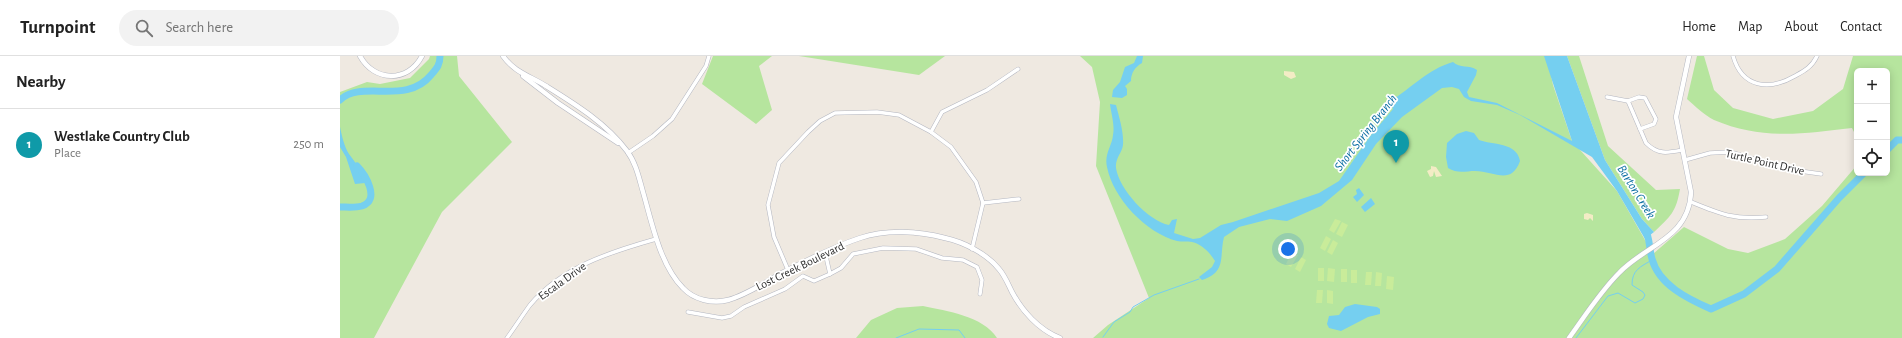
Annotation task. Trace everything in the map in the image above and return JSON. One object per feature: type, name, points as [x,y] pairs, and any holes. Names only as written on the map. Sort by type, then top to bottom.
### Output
[{"type":"street","points":[[360,56],[368,67],[375,72],[390,77],[404,74],[411,70],[422,56]]},
{"type":"street","name":"Lost Creek Boulevard","points":[[503,56],[537,88],[623,146]]},
{"type":"street","points":[[628,153],[653,136],[672,119],[706,66],[709,56]]},
{"type":"street","points":[[1568,338],[1619,272],[1640,256],[1671,236],[1686,215],[1691,202],[1691,192],[1677,126],[1677,110],[1689,56]]},
{"type":"street","points":[[1733,56],[1736,64],[1747,79],[1756,84],[1774,85],[1782,83],[1809,68],[1817,56]]},
{"type":"street","points":[[931,132],[942,112],[987,90],[1018,69]]},
{"type":"street","name":"Lost Creek Boulevard","points":[[520,72],[544,85],[592,118],[615,136],[628,153],[639,177],[656,239],[677,282],[684,290],[704,300],[718,301],[736,298],[788,270],[861,237],[896,232],[946,238],[972,249],[994,263],[1028,315],[1046,331],[1060,338]]},
{"type":"street","points":[[1607,97],[1628,101],[1639,97],[1645,98],[1656,119],[1654,124],[1640,129]]},
{"type":"street","points":[[1628,101],[1646,142],[1655,150],[1668,153],[1682,150]]},
{"type":"street","points":[[788,270],[774,237],[768,205],[779,163],[820,121],[835,113],[876,112],[899,115],[931,132],[951,147],[976,182],[983,203],[972,249]]},
{"type":"street","points":[[589,123],[592,118]]},
{"type":"street","name":"Turtle Point Drive","points":[[1685,160],[1710,153],[1730,152],[1793,170],[1821,174]]},
{"type":"street","points":[[983,203],[1019,199]]},
{"type":"street","points":[[1691,202],[1726,216],[1749,219],[1766,217]]},
{"type":"street","name":"Escala Drive","points":[[507,338],[535,300],[571,272],[596,257],[656,239]]},
{"type":"street","points":[[688,312],[701,316],[726,318],[744,307],[785,289],[803,276],[814,281],[830,274],[841,268],[853,254],[862,251],[887,248],[916,249],[942,258],[963,260],[974,264],[977,267],[982,280],[980,294]]},
{"type":"street","points":[[825,252],[830,274]]},
{"type":"green space","points":[[430,56],[457,56],[459,76],[512,142],[442,212],[374,338],[340,338],[340,92],[367,82],[380,84],[410,78],[429,59]]},
{"type":"green space","points":[[713,56],[772,56],[759,66],[772,110],[756,124],[702,84]]},
{"type":"green space","points":[[799,56],[945,56],[919,75]]},
{"type":"green space","points":[[1080,56],[1547,56],[1553,85],[1572,141],[1617,191],[1653,254],[1684,227],[1728,249],[1748,253],[1785,239],[1822,206],[1854,169],[1854,176],[1890,176],[1890,68],[1854,68],[1854,132],[1852,128],[1782,134],[1765,133],[1748,131],[1714,120],[1703,113],[1687,99],[1697,56],[1704,56],[1714,90],[1733,108],[1773,119],[1813,111],[1843,89],[1853,56],[1902,56],[1902,338],[1093,338],[1108,325],[1149,298],[1096,166],[1100,102],[1092,67]]},
{"type":"green space","points":[[1567,56],[1579,56],[1608,146],[1656,190],[1680,189],[1677,203],[1672,213],[1654,232],[1642,219],[1605,160]]},
{"type":"green space","points":[[1335,219],[1341,221],[1334,233],[1329,230]]},
{"type":"green space","points":[[1342,222],[1348,225],[1342,237],[1336,234]]},
{"type":"green space","points":[[1326,236],[1331,239],[1325,251],[1320,248]]},
{"type":"green space","points":[[1333,240],[1338,243],[1332,255],[1327,252]]},
{"type":"green space","points":[[1292,252],[1298,255],[1291,267],[1286,264]]},
{"type":"green space","points":[[1301,257],[1306,260],[1300,272],[1295,269]]},
{"type":"green space","points":[[1318,268],[1324,268],[1324,281],[1318,281]]},
{"type":"green space","points":[[1328,268],[1335,269],[1334,282],[1327,281]]},
{"type":"green space","points":[[1341,269],[1347,269],[1347,282],[1341,282]]},
{"type":"green space","points":[[1351,270],[1357,270],[1357,283],[1351,283]]},
{"type":"green space","points":[[1366,272],[1372,272],[1371,285],[1365,285]]},
{"type":"green space","points":[[1376,272],[1382,273],[1381,286],[1375,286]]},
{"type":"green space","points":[[1387,276],[1394,277],[1393,290],[1386,289]]},
{"type":"green space","points":[[1317,290],[1323,290],[1322,303],[1316,303]]},
{"type":"green space","points":[[1327,290],[1333,291],[1333,304],[1327,303]]},
{"type":"green space","points":[[923,306],[964,316],[974,320],[983,324],[997,338],[856,338],[871,320],[897,308]]},
{"type":"sand","points":[[1284,71],[1294,72],[1296,77],[1291,79],[1284,75]]},
{"type":"sand","points":[[1431,166],[1436,167],[1442,176],[1436,177],[1434,171],[1433,176],[1430,177],[1427,171],[1431,169]]},
{"type":"sand","points":[[1587,213],[1593,215],[1593,221],[1590,218],[1588,220],[1584,219],[1584,214]]},
{"type":"water","points":[[1137,56],[1143,56],[1142,63],[1135,68],[1131,81],[1125,86],[1127,89],[1127,95],[1122,98],[1112,97],[1113,90],[1120,82],[1125,67],[1134,63]]},
{"type":"water","points":[[1544,56],[1567,56],[1605,160],[1642,219],[1654,232],[1645,239],[1617,191],[1592,157],[1520,115],[1497,105],[1471,101],[1464,97],[1459,89],[1452,87],[1442,88],[1402,117],[1376,144],[1352,180],[1321,206],[1287,221],[1270,219],[1239,227],[1224,237],[1219,268],[1210,277],[1202,280],[1199,277],[1212,267],[1215,261],[1211,255],[1205,249],[1192,242],[1177,241],[1165,237],[1143,222],[1124,202],[1110,179],[1106,162],[1113,131],[1110,104],[1116,105],[1123,135],[1123,145],[1116,168],[1118,176],[1129,194],[1144,211],[1161,222],[1169,225],[1172,220],[1177,219],[1174,233],[1193,239],[1200,238],[1221,225],[1319,193],[1339,181],[1371,135],[1393,109],[1390,101],[1436,69],[1453,62],[1477,70],[1467,92],[1469,97],[1497,103],[1572,141]]},
{"type":"water","points":[[340,127],[346,148],[361,171],[365,183],[355,184],[346,157],[340,147]]},
{"type":"water","points":[[1466,131],[1474,133],[1479,140],[1484,142],[1503,145],[1514,150],[1520,161],[1516,169],[1507,175],[1501,175],[1475,171],[1458,172],[1448,168],[1446,157],[1447,143],[1457,134]]},
{"type":"water","points":[[1359,188],[1364,195],[1357,202],[1353,197],[1357,194],[1356,190]]},
{"type":"water","points":[[1371,198],[1375,204],[1365,212],[1361,207]]},
{"type":"water","points":[[1355,304],[1377,307],[1380,309],[1380,314],[1368,317],[1341,331],[1329,328],[1327,324],[1329,316],[1339,315],[1345,307]]},
{"type":"waterway","name":"Short Spring Branch","points":[[340,100],[349,94],[372,91],[397,91],[409,89],[421,84],[431,75],[439,64],[440,56]]},
{"type":"waterway","name":"Barton Creek","points":[[1890,147],[1897,140],[1902,140]]},
{"type":"waterway","name":"Short Spring Branch","points":[[340,207],[362,206],[368,203],[371,193],[370,187],[364,175],[357,166]]},
{"type":"waterway","name":"Barton Creek","points":[[1645,229],[1648,236],[1652,259],[1661,276],[1668,284],[1684,296],[1711,309],[1744,294],[1777,269],[1839,198],[1861,176]]},
{"type":"waterway","points":[[1576,338],[1608,296],[1618,293],[1635,303],[1643,299],[1645,295],[1632,285],[1632,280],[1635,272],[1652,260]]},
{"type":"waterway","points":[[1103,337],[1114,322],[1130,312],[1133,307],[1154,295],[1199,279]]},
{"type":"waterway","points":[[896,338],[919,329],[959,330],[965,338]]},
{"type":"place","name":"Westlake Country Club","points":[[1396,163]]}]
